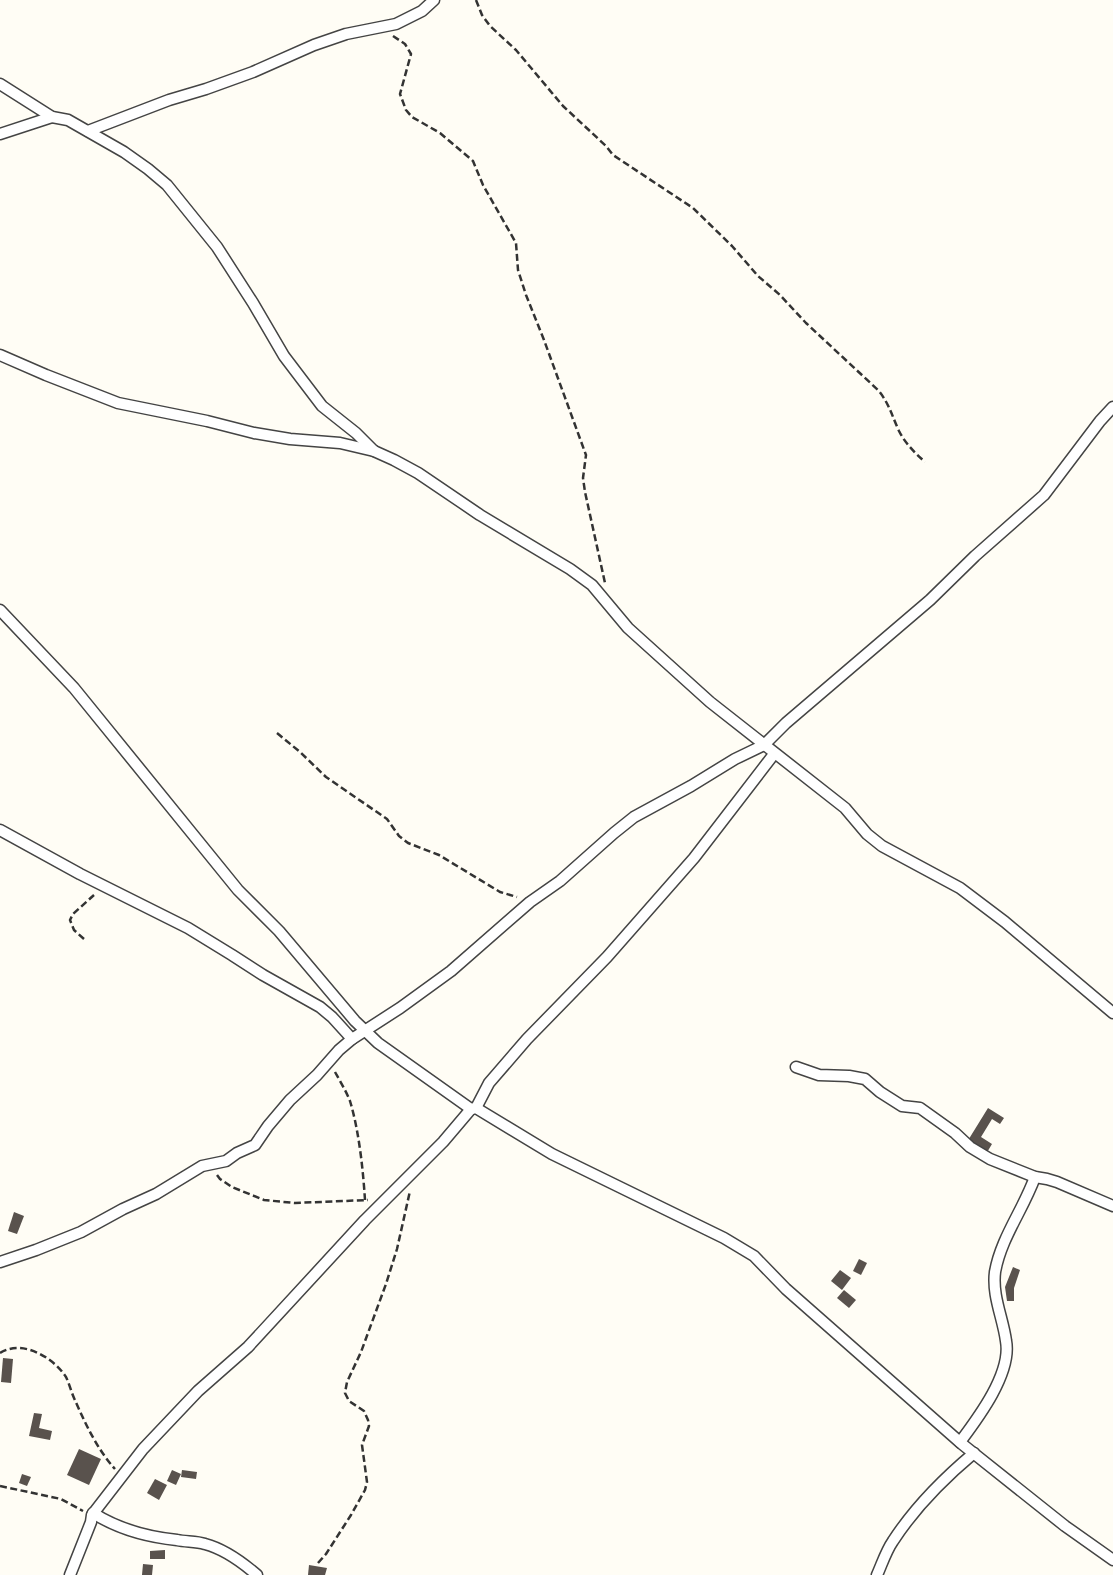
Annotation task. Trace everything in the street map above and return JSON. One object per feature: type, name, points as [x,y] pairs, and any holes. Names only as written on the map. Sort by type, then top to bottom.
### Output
[{"type":"street","points":[[88,131],[253,72],[346,34],[412,18],[434,0]]},
{"type":"street","points":[[0,83],[52,117],[68,120],[124,152],[167,185],[217,247],[284,356],[322,406],[356,433],[374,452]]},
{"type":"street","points":[[0,134],[52,117]]},
{"type":"street","points":[[0,355],[118,403],[254,433],[340,443],[374,452],[418,473],[592,585],[628,628],[710,702],[845,808],[867,834],[882,846],[960,888],[1005,922],[1113,1013]]},
{"type":"street","points":[[0,1262],[80,1232],[156,1194],[196,1169],[226,1161],[255,1145],[278,1113],[352,1039],[451,971],[634,817],[764,745],[930,600],[1044,495],[1113,407]]},
{"type":"street","points":[[0,610],[74,688],[237,890],[279,931],[378,1043],[474,1109],[552,1154],[724,1238],[754,1256],[786,1289],[960,1442],[1065,1526],[1113,1560]]},
{"type":"street","points":[[70,1575],[93,1514],[143,1449],[198,1391],[248,1347],[380,1204],[474,1109],[489,1083],[527,1039],[607,957],[694,858],[774,754]]},
{"type":"street","points":[[0,830],[188,928],[320,1007],[352,1039]]},
{"type":"street","points":[[796,1067],[819,1075],[865,1079],[902,1106],[920,1108],[990,1159],[1035,1177],[1047,1178],[1113,1206]]},
{"type":"street","points":[[960,1442],[994,1390],[1007,1359],[1007,1345],[995,1290],[995,1273],[1006,1237],[1028,1197],[1035,1177]]},
{"type":"street","points":[[877,1575],[892,1542],[920,1504],[974,1453]]},
{"type":"street","points":[[93,1514],[139,1534],[215,1547],[243,1563],[257,1575]]},
{"type":"path","points":[[476,0],[490,26],[516,50],[546,87],[613,155],[692,208],[806,323],[878,390],[886,399],[906,443],[925,461]]},
{"type":"path","points":[[379,27],[410,50],[411,57],[400,94],[406,110],[412,117],[440,133],[473,161],[483,185],[516,243],[519,270],[526,295],[586,455],[583,478],[585,492],[608,603]]},
{"type":"path","points":[[277,733],[326,777],[387,820],[408,843],[439,856],[500,892],[530,902]]},
{"type":"path","points":[[84,939],[72,926],[71,917],[103,886]]},
{"type":"path","points":[[330,1059],[349,1099],[353,1115],[365,1200]]},
{"type":"path","points":[[209,1164],[220,1179],[232,1187],[264,1200],[295,1203],[365,1200],[380,1204]]},
{"type":"path","points":[[318,1563],[351,1516],[367,1482],[362,1445],[369,1426],[368,1420],[364,1410],[349,1401],[345,1390],[386,1284],[397,1249],[414,1171]]},
{"type":"path","points":[[0,1353],[16,1348],[30,1349],[54,1364],[66,1377],[96,1443],[121,1476]]},
{"type":"path","points":[[0,1486],[61,1499],[93,1514]]},
{"type":"building","points":[[988,1108],[1004,1118],[1000,1124],[992,1119],[981,1137],[992,1144],[986,1154],[967,1142]]},
{"type":"building","points":[[14,1212],[24,1216],[17,1234],[8,1231]]},
{"type":"building","points":[[859,1259],[867,1263],[861,1275],[853,1271]]},
{"type":"building","points":[[1013,1267],[1020,1270],[1014,1288],[1014,1301],[1007,1301],[1005,1287]]},
{"type":"building","points":[[840,1270],[851,1278],[842,1290],[831,1281]]},
{"type":"building","points":[[844,1290],[856,1300],[849,1308],[837,1298]]},
{"type":"building","points":[[3,1358],[13,1359],[11,1383],[1,1382]]},
{"type":"building","points":[[34,1413],[42,1414],[39,1428],[52,1431],[50,1440],[29,1436]]},
{"type":"building","points":[[79,1449],[101,1459],[89,1485],[67,1475]]},
{"type":"building","points":[[172,1470],[181,1474],[176,1485],[167,1481]]},
{"type":"building","points":[[182,1470],[197,1472],[196,1479],[181,1477]]},
{"type":"building","points":[[22,1474],[31,1477],[27,1486],[19,1483]]},
{"type":"building","points":[[155,1479],[167,1485],[159,1500],[147,1493]]},
{"type":"building","points":[[165,1550],[165,1559],[150,1559],[150,1551]]},
{"type":"building","points":[[143,1564],[153,1565],[152,1575],[142,1575]]},
{"type":"building","points":[[309,1565],[327,1568],[325,1575],[308,1575]]}]
